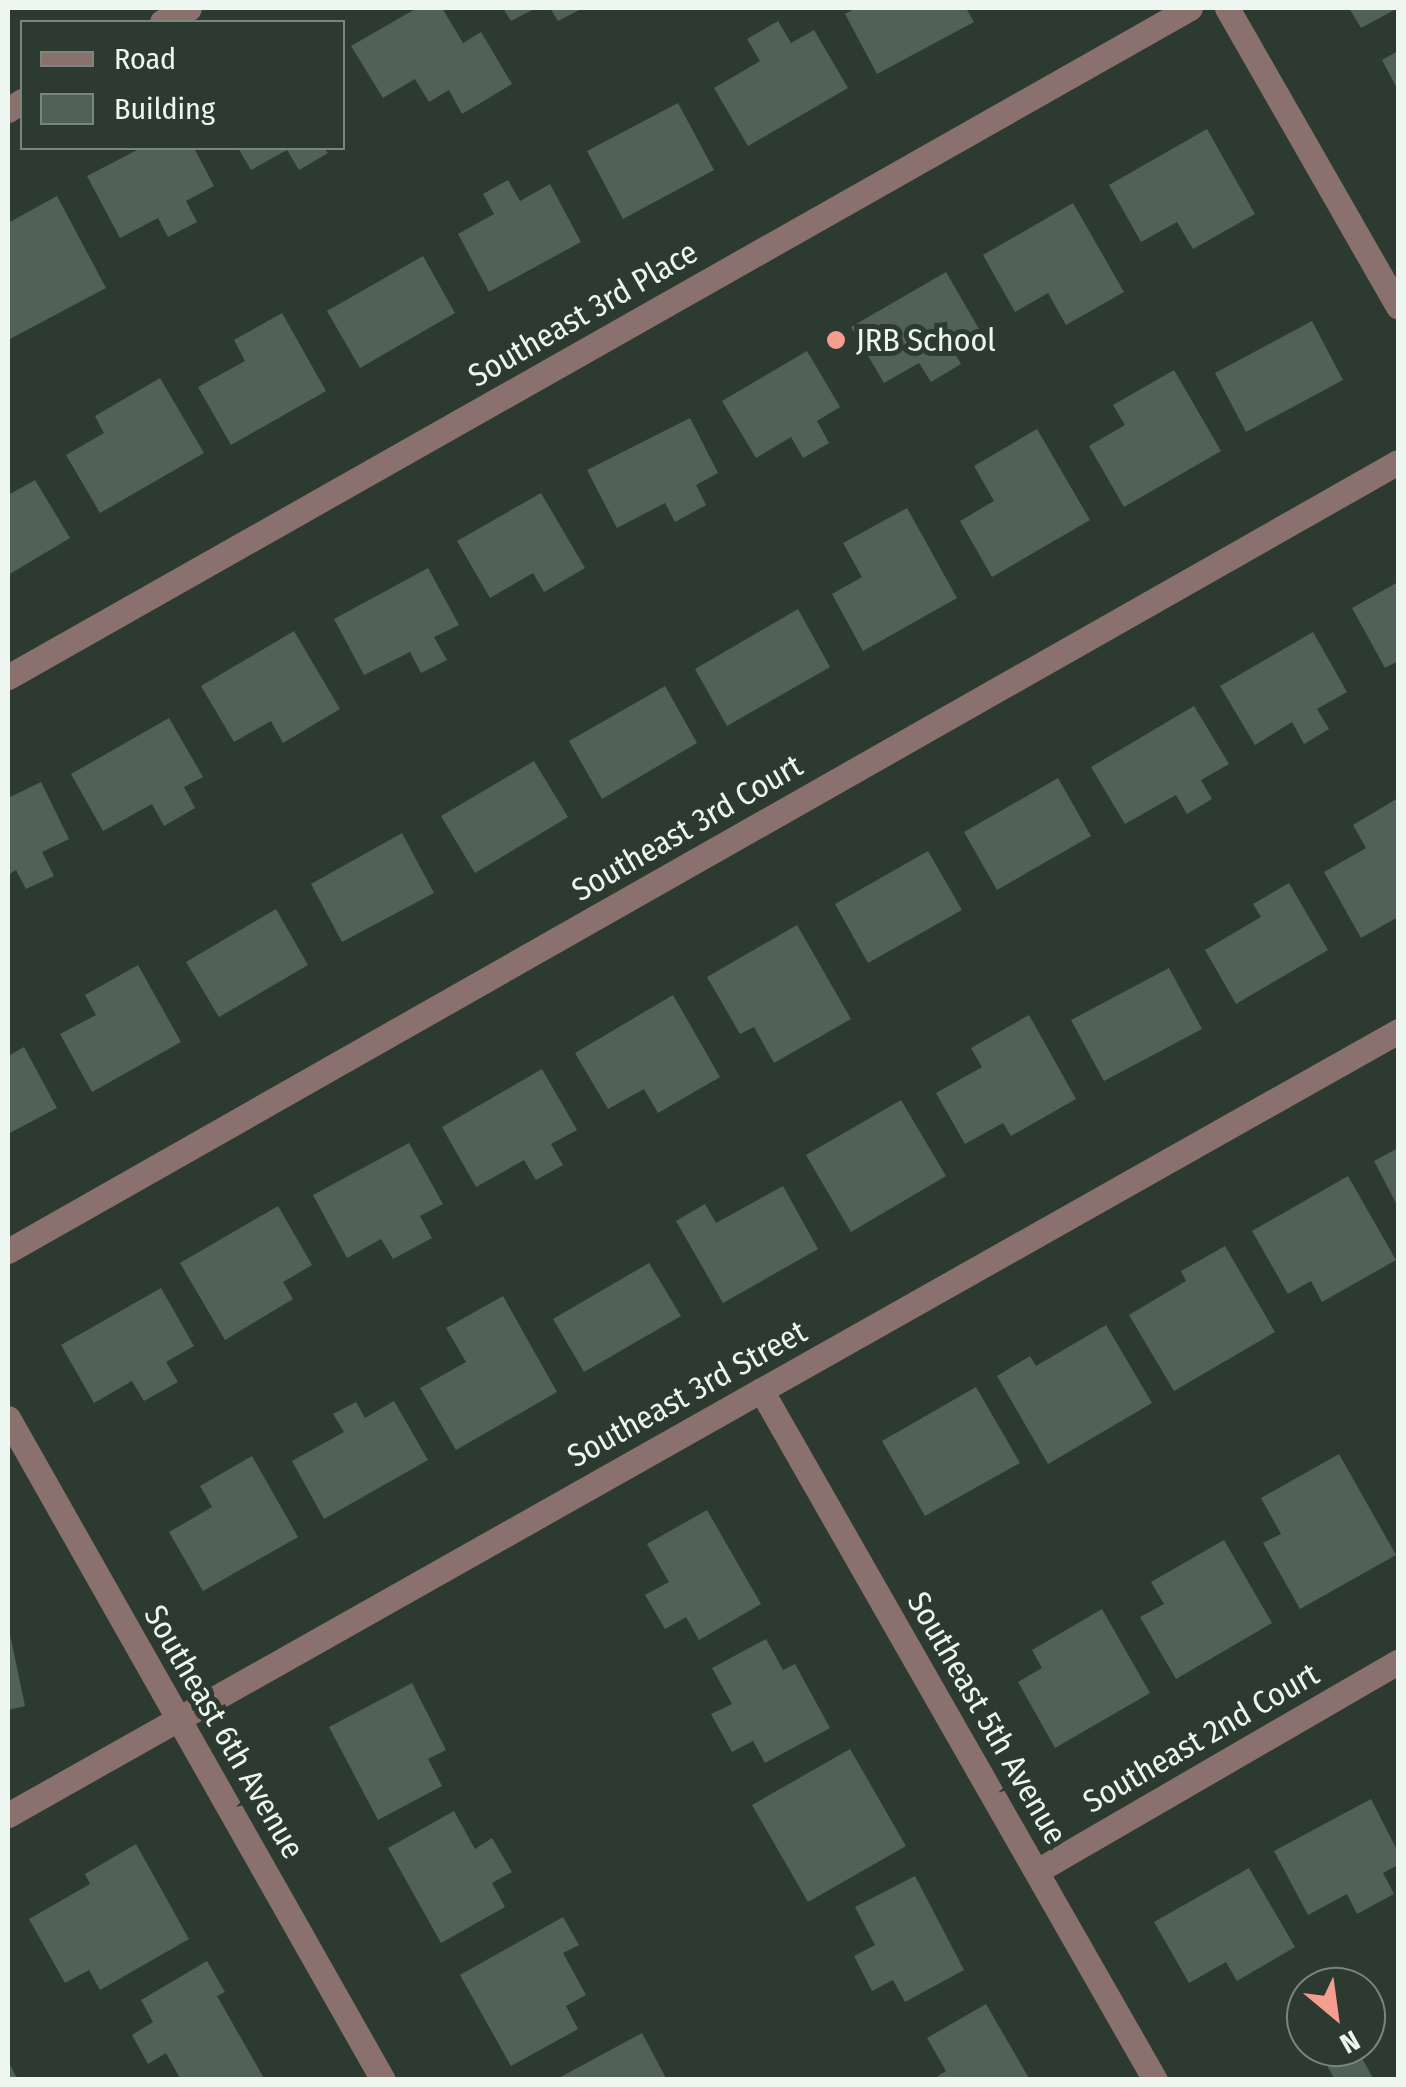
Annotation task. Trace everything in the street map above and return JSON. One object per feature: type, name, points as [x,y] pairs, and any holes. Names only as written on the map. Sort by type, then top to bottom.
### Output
[{"type":"street","points":[[166,20],[189,8]]},
{"type":"street","name":"Southeast 3rd Place","points":[[8,677],[1190,8]]},
{"type":"street","points":[[1227,8],[1398,306]]},
{"type":"street","name":"Southeast 3rd Court","points":[[8,1251],[1398,462]]},
{"type":"street","name":"Southeast 3rd Street","points":[[8,1815],[1398,1031]]},
{"type":"street","name":"Southeast 5th Avenue","points":[[761,1390],[1155,2080]]},
{"type":"street","name":"Southeast 6th Avenue","points":[[8,1418],[382,2080]]},
{"type":"street","name":"Southeast 2nd Court","points":[[1037,1871],[1398,1662]]},
{"type":"building","points":[[417,8],[442,8],[463,43],[481,32],[512,84],[462,114],[449,90],[429,102],[415,79],[383,98],[351,46]]},
{"type":"building","points":[[503,8],[536,8],[511,21]]},
{"type":"building","points":[[550,8],[583,8],[558,21]]},
{"type":"building","points":[[856,8],[966,8],[974,22],[877,74],[845,14]]},
{"type":"building","points":[[1349,8],[1398,8],[1361,28]]},
{"type":"building","points":[[778,21],[791,43],[814,30],[848,88],[748,146],[714,88],[760,61],[747,39]]},
{"type":"building","points":[[1398,51],[1398,90],[1382,60]]},
{"type":"building","points":[[678,103],[714,170],[623,219],[587,151]]},
{"type":"building","points":[[1207,129],[1255,214],[1193,249],[1177,222],[1141,242],[1109,185]]},
{"type":"building","points":[[137,150],[195,150],[214,186],[186,201],[197,222],[168,237],[158,218],[120,238],[87,176]]},
{"type":"building","points":[[239,150],[287,150],[251,170]]},
{"type":"building","points":[[287,150],[328,153],[299,170]]},
{"type":"building","points":[[508,180],[520,201],[550,184],[581,242],[489,292],[458,234],[494,214],[483,194]]},
{"type":"building","points":[[57,196],[106,288],[8,340],[8,223]]},
{"type":"building","points":[[1073,203],[1124,292],[1066,325],[1048,293],[1015,312],[983,255]]},
{"type":"building","points":[[423,256],[455,313],[360,368],[327,311]]},
{"type":"building","points":[[946,272],[979,329],[950,345],[961,364],[931,382],[919,363],[884,383],[851,327]]},
{"type":"building","points":[[282,313],[326,391],[231,445],[198,387],[245,361],[234,340]]},
{"type":"building","points":[[1312,321],[1343,380],[1246,432],[1215,373]]},
{"type":"building","points":[[807,351],[840,407],[817,421],[829,443],[803,458],[791,437],[756,458],[722,401]]},
{"type":"building","points":[[1174,370],[1221,451],[1124,507],[1089,446],[1125,425],[1113,405]]},
{"type":"building","points":[[160,378],[204,453],[100,513],[66,455],[104,433],[95,416]]},
{"type":"building","points":[[690,418],[718,473],[696,485],[706,505],[675,522],[665,503],[617,528],[587,470]]},
{"type":"building","points":[[1037,429],[1090,520],[992,577],[960,521],[994,501],[974,466]]},
{"type":"building","points":[[35,480],[70,538],[8,575],[8,495]]},
{"type":"building","points":[[541,493],[585,568],[544,592],[533,573],[490,598],[457,541]]},
{"type":"building","points":[[907,508],[957,598],[863,651],[832,594],[862,577],[843,543]]},
{"type":"building","points":[[428,568],[459,625],[434,637],[447,660],[421,673],[410,652],[364,675],[334,619]]},
{"type":"building","points":[[1398,582],[1398,661],[1385,668],[1352,608]]},
{"type":"building","points":[[798,609],[830,667],[727,726],[695,669]]},
{"type":"building","points":[[294,631],[340,709],[283,743],[271,721],[234,742],[201,686]]},
{"type":"building","points":[[1313,632],[1347,692],[1317,709],[1329,729],[1304,744],[1292,722],[1255,745],[1220,686]]},
{"type":"building","points":[[665,686],[697,743],[602,799],[569,741]]},
{"type":"building","points":[[1194,706],[1229,764],[1201,780],[1212,799],[1187,814],[1176,795],[1125,824],[1091,767]]},
{"type":"building","points":[[169,718],[203,777],[184,787],[195,808],[164,826],[152,804],[103,831],[71,774]]},
{"type":"building","points":[[534,761],[568,817],[475,873],[441,816]]},
{"type":"building","points":[[1058,778],[1091,836],[997,890],[964,832]]},
{"type":"building","points":[[41,782],[69,839],[42,852],[54,876],[26,889],[16,870],[8,875],[8,798]]},
{"type":"building","points":[[1398,798],[1398,917],[1361,938],[1324,872],[1366,848],[1353,825]]},
{"type":"building","points":[[402,833],[434,893],[342,942],[311,884]]},
{"type":"building","points":[[928,851],[962,910],[868,963],[835,904]]},
{"type":"building","points":[[1289,883],[1328,950],[1236,1004],[1205,950],[1261,917],[1253,904]]},
{"type":"building","points":[[276,909],[308,965],[219,1017],[186,962]]},
{"type":"building","points":[[797,925],[851,1019],[774,1063],[754,1027],[740,1034],[707,977]]},
{"type":"building","points":[[138,965],[181,1042],[92,1092],[60,1034],[96,1015],[85,995]]},
{"type":"building","points":[[1169,968],[1202,1029],[1104,1081],[1071,1020]]},
{"type":"building","points":[[673,995],[720,1077],[658,1113],[644,1089],[608,1109],[575,1053]]},
{"type":"building","points":[[1029,1015],[1076,1099],[1011,1136],[1003,1123],[965,1144],[936,1093],[982,1067],[971,1048]]},
{"type":"building","points":[[24,1047],[57,1108],[8,1134],[8,1056]]},
{"type":"building","points":[[542,1069],[577,1130],[551,1144],[563,1165],[536,1180],[524,1160],[476,1187],[442,1127]]},
{"type":"building","points":[[901,1100],[946,1176],[851,1232],[806,1155]]},
{"type":"building","points":[[409,1143],[443,1204],[420,1216],[432,1238],[393,1259],[381,1239],[347,1258],[313,1195]]},
{"type":"building","points":[[1398,1148],[1398,1207],[1374,1161]]},
{"type":"building","points":[[1348,1176],[1396,1260],[1322,1302],[1311,1281],[1288,1294],[1252,1231]]},
{"type":"building","points":[[783,1186],[818,1249],[723,1303],[676,1221],[705,1204],[716,1223]]},
{"type":"building","points":[[278,1206],[312,1265],[283,1282],[293,1299],[225,1340],[180,1263]]},
{"type":"building","points":[[1225,1246],[1275,1332],[1174,1391],[1129,1315],[1186,1281],[1181,1271]]},
{"type":"building","points":[[649,1263],[681,1316],[584,1372],[553,1319]]},
{"type":"building","points":[[161,1288],[194,1346],[166,1362],[178,1382],[144,1401],[132,1381],[94,1403],[61,1345]]},
{"type":"building","points":[[503,1296],[557,1392],[456,1450],[420,1388],[466,1362],[446,1328]]},
{"type":"building","points":[[1106,1325],[1152,1403],[1048,1464],[997,1376],[1030,1356],[1036,1366]]},
{"type":"building","points":[[976,1387],[1020,1463],[925,1516],[882,1441]]},
{"type":"building","points":[[394,1401],[428,1460],[324,1519],[292,1461],[344,1432],[333,1414],[356,1402],[365,1418]]},
{"type":"building","points":[[1339,1454],[1396,1555],[1300,1609],[1263,1543],[1281,1534],[1261,1498]]},
{"type":"building","points":[[252,1456],[298,1537],[203,1591],[169,1532],[212,1507],[200,1486]]},
{"type":"building","points":[[707,1510],[761,1604],[699,1640],[686,1617],[665,1629],[645,1595],[669,1582],[647,1544]]},
{"type":"building","points":[[1224,1540],[1272,1623],[1176,1679],[1140,1617],[1164,1604],[1151,1582]]},
{"type":"building","points":[[1102,1609],[1150,1693],[1055,1748],[1018,1682],[1042,1668],[1032,1650]]},
{"type":"building","points":[[8,1625],[25,1706],[8,1710]]},
{"type":"building","points":[[766,1639],[783,1670],[795,1664],[830,1728],[765,1763],[753,1741],[732,1752],[711,1714],[732,1704],[712,1668]]},
{"type":"building","points":[[412,1683],[446,1750],[428,1759],[442,1786],[378,1820],[329,1727]]},
{"type":"building","points":[[850,1749],[906,1846],[808,1902],[752,1805]]},
{"type":"building","points":[[1371,1799],[1398,1852],[1398,1865],[1383,1873],[1394,1894],[1357,1914],[1347,1894],[1308,1915],[1274,1851]]},
{"type":"building","points":[[454,1811],[475,1849],[492,1838],[512,1872],[492,1883],[505,1907],[441,1943],[388,1848]]},
{"type":"building","points":[[136,1844],[189,1939],[100,1990],[89,1970],[65,1983],[29,1919],[90,1884],[85,1874]]},
{"type":"building","points":[[1249,1868],[1295,1947],[1237,1981],[1226,1962],[1189,1983],[1154,1922]]},
{"type":"building","points":[[915,1876],[964,1970],[905,2002],[893,1980],[872,1991],[854,1956],[875,1945],[855,1907]]},
{"type":"building","points":[[563,1917],[579,1945],[563,1953],[586,1995],[566,2006],[578,2029],[511,2066],[460,1975]]},
{"type":"building","points":[[207,1961],[225,1992],[217,1996],[265,2080],[181,2080],[166,2053],[148,2064],[132,2035],[153,2022],[141,2000]]},
{"type":"building","points":[[986,2004],[1030,2080],[932,2080],[946,2071],[927,2038]]},
{"type":"building","points":[[642,2033],[667,2080],[555,2080]]},
{"type":"building","points":[[8,2061],[18,2080],[8,2080]]},
{"type":"building","points":[[1328,2067],[1367,2067],[1374,2080],[1335,2080]]},
{"type":"place","name":"JRB School","points":[[836,340]]}]
